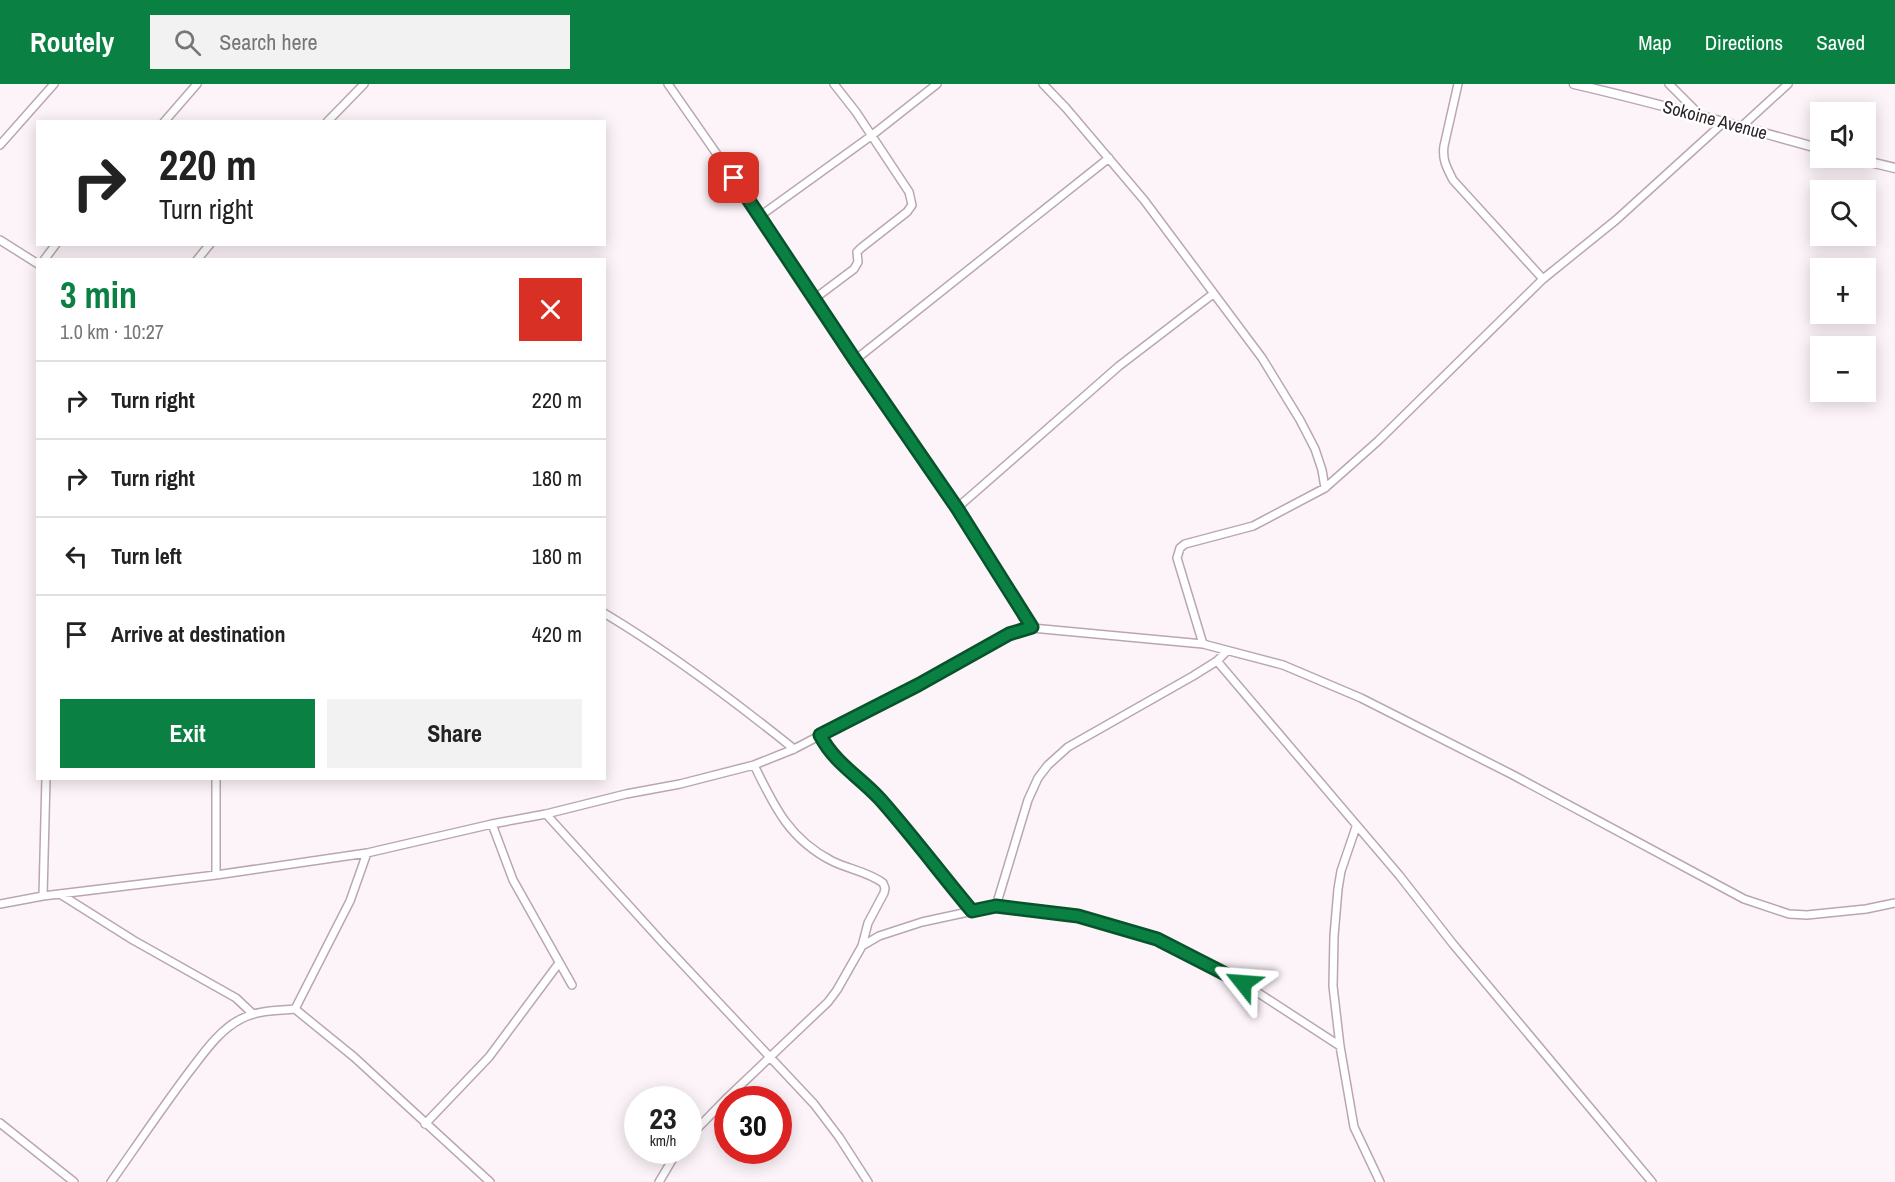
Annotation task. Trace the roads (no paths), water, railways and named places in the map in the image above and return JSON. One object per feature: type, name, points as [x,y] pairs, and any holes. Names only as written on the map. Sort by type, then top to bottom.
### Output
[{"type":"street","points":[[0,145],[54,84]]},
{"type":"street","points":[[166,120],[197,84]]},
{"type":"street","points":[[329,120],[364,84]]},
{"type":"street","points":[[668,84],[957,508],[1032,627]]},
{"type":"street","points":[[814,299],[854,269],[858,262],[857,252],[907,212],[912,205],[909,192],[834,84]]},
{"type":"street","points":[[760,216],[871,136],[937,84]]},
{"type":"street","points":[[1043,84],[1144,200],[1262,358],[1315,449],[1325,488]]},
{"type":"street","points":[[1458,84],[1444,146],[1445,165],[1459,187],[1544,279]]},
{"type":"street","name":"Sokoine Avenue","points":[[1574,84],[1700,115],[1810,146]]},
{"type":"street","points":[[1669,84],[1700,115]]},
{"type":"street","points":[[1741,127],[1788,84]]},
{"type":"street","points":[[1203,644],[1177,558],[1180,548],[1185,544],[1253,526],[1325,488],[1352,466],[1544,279],[1616,220],[1723,123]]},
{"type":"street","points":[[855,360],[1109,158]]},
{"type":"street","points":[[1876,163],[1895,168]]},
{"type":"street","points":[[0,240],[36,263]]},
{"type":"street","points":[[199,258],[208,246]]},
{"type":"street","points":[[957,508],[1119,366],[1213,294]]},
{"type":"street","points":[[606,614],[677,661],[794,748]]},
{"type":"street","points":[[0,904],[43,896],[216,875],[367,853],[626,794],[680,784],[754,765],[794,748],[918,685],[1009,634],[1032,627],[1203,644],[1283,665],[1361,698],[1514,775],[1744,899],[1789,914],[1807,915],[1866,909],[1895,903]]},
{"type":"street","points":[[996,906],[1028,800],[1038,778],[1048,765],[1068,747],[1216,661],[1227,651]]},
{"type":"street","points":[[1216,661],[1399,875],[1453,944],[1652,1182]]},
{"type":"street","points":[[820,735],[834,758],[879,798],[972,911]]},
{"type":"street","points":[[702,1124],[828,1002],[862,946],[868,923],[885,888],[879,880],[834,862],[806,844],[782,820],[754,765]]},
{"type":"street","points":[[43,896],[46,780]]},
{"type":"street","points":[[216,780],[216,875]]},
{"type":"street","points":[[546,814],[814,1104],[868,1182]]},
{"type":"street","points":[[492,824],[513,880],[572,985]]},
{"type":"street","points":[[1356,827],[1341,871],[1334,936],[1334,986],[1340,1046],[1354,1127],[1380,1182]]},
{"type":"street","points":[[296,1010],[350,901],[367,853]]},
{"type":"street","points":[[60,894],[133,940],[236,998],[253,1014]]},
{"type":"street","points":[[862,946],[900,928],[996,906],[1078,916],[1157,939],[1243,983],[1340,1046]]},
{"type":"street","points":[[425,1124],[489,1057],[559,963]]},
{"type":"street","points":[[111,1182],[163,1106],[205,1052],[228,1028],[240,1019],[253,1014],[296,1010],[354,1057],[490,1182]]},
{"type":"street","points":[[0,1123],[74,1182]]},
{"type":"street","points":[[659,1182],[670,1164]]}]
